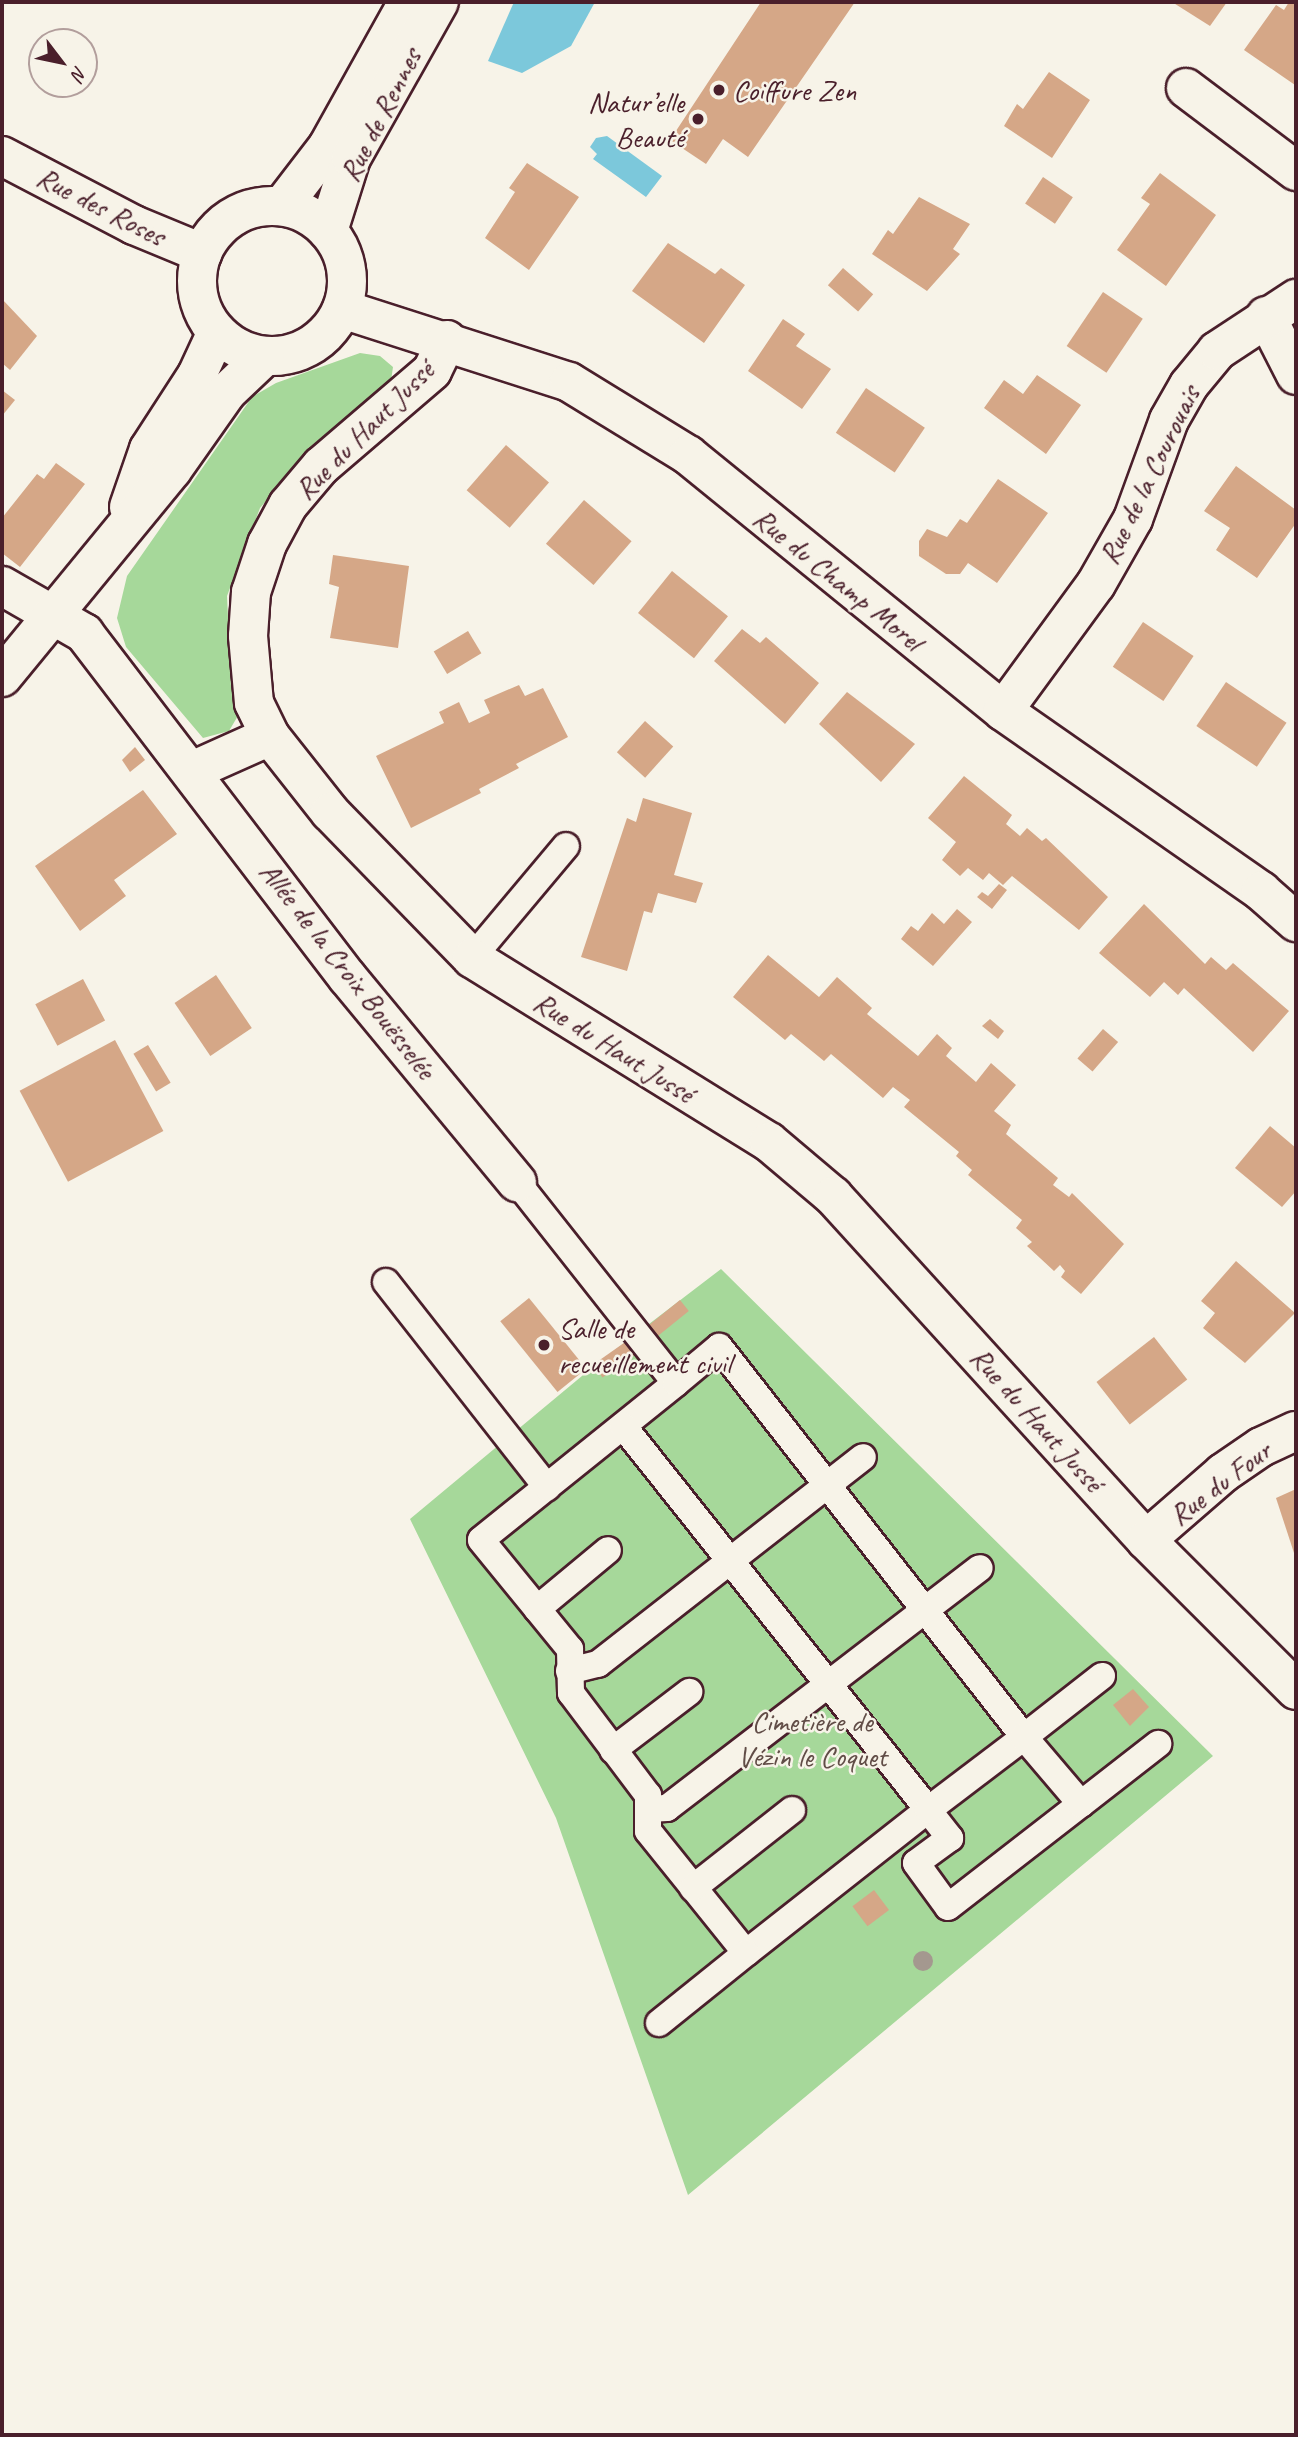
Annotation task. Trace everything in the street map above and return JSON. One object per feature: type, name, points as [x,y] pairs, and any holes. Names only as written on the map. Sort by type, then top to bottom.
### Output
[{"type":"street","name":"Rue de Rennes","points":[[282,206],[328,146],[408,2]]},
{"type":"street","name":"Rue de Rennes","points":[[328,231],[351,158],[439,2]]},
{"type":"street","points":[[1186,88],[1296,171]]},
{"type":"street","name":"Rue des Roses","points":[[2,156],[134,225],[202,253]]},
{"type":"street","points":[[282,206],[300,210],[328,231],[346,268],[342,309],[329,330],[309,346],[265,356],[236,347],[217,332],[198,294],[202,253],[215,231],[234,215],[258,207],[282,206]]},
{"type":"street","points":[[1281,307],[1296,375]]},
{"type":"street","name":"Rue de la Courouais","points":[[1003,711],[1114,552],[1133,519],[1169,420],[1189,384],[1217,351],[1281,307]]},
{"type":"street","name":"Rue du Champ Morel","points":[[342,309],[569,382],[688,455],[1003,711],[1261,891],[1296,922]]},
{"type":"street","points":[[124,523],[149,449],[197,375],[217,332]]},
{"type":"street","name":"Rue du Haut Jussé","points":[[447,341],[432,371],[321,466],[288,505],[267,544],[251,592],[248,636],[254,703],[270,736],[330,811],[472,958],[769,1142],[833,1196],[1146,1539],[1296,1690]]},
{"type":"street","points":[[2,677],[124,523],[172,470],[227,392],[265,356]]},
{"type":"street","name":"Allée de la Croix Bouësselée","points":[[2,586],[84,633],[194,771],[348,978],[517,1182]]},
{"type":"street","points":[[194,771],[270,736]]},
{"type":"street","name":"Rue du Four","points":[[1146,1539],[1223,1472],[1261,1447],[1296,1432]]},
{"type":"lane","points":[[472,958],[566,846]]},
{"type":"lane","name":"Allée de la Croix Bouësselée","points":[[517,1182],[676,1383]]},
{"type":"lane","points":[[386,1282],[547,1487]]},
{"type":"lane","points":[[746,1953],[648,1831],[648,1796],[571,1693],[570,1649],[481,1540],[719,1347],[1024,1737],[1081,1804]]},
{"type":"lane","points":[[622,1426],[950,1838],[916,1863],[948,1907],[1158,1744]]},
{"type":"lane","points":[[569,1671],[598,1664],[863,1457]]},
{"type":"lane","points":[[537,1609],[608,1550]]},
{"type":"lane","points":[[648,1809],[667,1808],[980,1568]]},
{"type":"lane","points":[[659,2023],[1102,1676]]},
{"type":"lane","points":[[613,1749],[689,1692]]},
{"type":"lane","points":[[693,1888],[792,1810]]},
{"type":"green space","points":[[360,353],[380,356],[393,367],[391,381],[360,411],[316,442],[260,508],[227,596],[231,686],[239,714],[229,731],[203,738],[126,647],[117,618],[127,576],[252,397],[276,383]]},
{"type":"green space","name":"Cimetière de Vézin le Coquet","points":[[721,1269],[1213,1756],[688,2195],[556,1818],[410,1519],[594,1366]]},
{"type":"water","points":[[514,2],[595,2],[571,46],[522,73],[488,61]]},
{"type":"water","points":[[607,136],[662,176],[646,197],[593,159],[597,154],[590,147],[596,138]]},
{"type":"building","points":[[761,2],[855,2],[748,157],[723,139],[706,164],[670,140]]},
{"type":"building","points":[[1172,2],[1227,2],[1210,26]]},
{"type":"building","points":[[1289,2],[1296,2],[1295,85],[1244,50],[1276,5],[1284,10]]},
{"type":"building","points":[[1049,72],[1090,100],[1052,158],[1004,126],[1017,104],[1023,109]]},
{"type":"building","points":[[527,163],[579,197],[529,270],[485,238],[515,192],[509,188]]},
{"type":"building","points":[[1160,173],[1216,215],[1166,286],[1117,250],[1150,204],[1141,198]]},
{"type":"building","points":[[1043,177],[1073,197],[1055,224],[1025,204]]},
{"type":"building","points":[[919,197],[970,224],[953,249],[960,254],[927,291],[872,254],[888,230],[893,234]]},
{"type":"building","points":[[668,243],[715,274],[721,268],[745,285],[704,343],[632,291]]},
{"type":"building","points":[[843,268],[873,294],[858,312],[828,285]]},
{"type":"building","points":[[1103,292],[1143,319],[1106,373],[1067,346]]},
{"type":"building","points":[[2,299],[37,336],[10,370],[2,363]]},
{"type":"building","points":[[783,319],[805,334],[796,346],[831,369],[802,409],[748,371]]},
{"type":"building","points":[[1037,375],[1081,405],[1046,454],[984,408],[1004,380],[1023,394]]},
{"type":"building","points":[[866,388],[925,428],[895,472],[836,433]]},
{"type":"building","points":[[2,390],[15,400],[2,416]]},
{"type":"building","points":[[506,445],[549,482],[510,528],[467,490]]},
{"type":"building","points":[[56,463],[85,484],[20,567],[2,553],[2,518],[37,474],[44,479]]},
{"type":"building","points":[[1236,466],[1296,510],[1296,523],[1257,578],[1216,550],[1230,528],[1204,511]]},
{"type":"building","points":[[998,479],[1048,513],[997,583],[968,563],[960,574],[946,574],[919,556],[919,541],[927,529],[947,537],[960,519],[967,523]]},
{"type":"building","points":[[584,500],[632,541],[593,585],[546,544]]},
{"type":"building","points":[[333,555],[409,566],[398,648],[330,638],[339,587],[329,584]]},
{"type":"building","points":[[672,571],[728,616],[694,658],[638,613]]},
{"type":"building","points":[[1143,622],[1194,656],[1163,701],[1113,667]]},
{"type":"building","points":[[742,629],[760,643],[766,637],[819,683],[785,724],[714,661]]},
{"type":"building","points":[[468,631],[481,653],[447,674],[434,652]]},
{"type":"building","points":[[1226,682],[1287,723],[1257,767],[1196,726]]},
{"type":"building","points":[[519,685],[525,696],[543,688],[568,737],[516,764],[519,768],[479,789],[481,793],[411,828],[376,756],[444,723],[439,712],[459,702],[469,723],[490,713],[484,700]]},
{"type":"building","points":[[847,692],[915,744],[881,782],[819,724]]},
{"type":"building","points":[[645,721],[673,746],[645,778],[617,752]]},
{"type":"building","points":[[135,747],[145,760],[130,772],[122,760]]},
{"type":"building","points":[[964,776],[1012,815],[1006,824],[1020,836],[1027,828],[1042,841],[1046,838],[1108,897],[1079,930],[1012,876],[1003,885],[989,873],[983,880],[968,868],[960,876],[942,860],[956,842],[928,818]]},
{"type":"building","points":[[143,790],[177,834],[114,880],[126,896],[80,931],[35,866]]},
{"type":"building","points":[[643,798],[692,813],[674,875],[703,883],[696,903],[658,893],[652,913],[644,911],[627,971],[581,957],[627,818],[636,822]]},
{"type":"building","points":[[999,884],[1007,890],[992,909],[977,897],[982,892],[988,896]]},
{"type":"building","points":[[1144,904],[1205,964],[1211,957],[1226,970],[1233,963],[1289,1011],[1253,1052],[1184,988],[1178,995],[1164,982],[1150,997],[1099,953]]},
{"type":"building","points":[[957,909],[972,922],[933,966],[901,939],[911,926],[918,931],[932,913],[944,924]]},
{"type":"building","points":[[768,955],[819,997],[837,977],[872,1008],[867,1014],[918,1056],[937,1034],[952,1048],[946,1056],[976,1082],[991,1063],[1016,1085],[994,1111],[1011,1125],[1006,1134],[1058,1178],[1053,1185],[1069,1197],[1072,1193],[1124,1244],[1081,1294],[1061,1277],[1065,1271],[1060,1265],[1054,1271],[1027,1246],[1032,1242],[1016,1228],[1022,1220],[968,1175],[972,1170],[956,1156],[959,1152],[904,1107],[910,1100],[893,1087],[883,1098],[831,1054],[824,1061],[791,1034],[785,1040],[733,997]]},
{"type":"building","points":[[216,975],[252,1028],[210,1056],[175,1003]]},
{"type":"building","points":[[83,979],[105,1020],[57,1046],[35,1004]]},
{"type":"building","points":[[990,1019],[1004,1031],[998,1039],[982,1026]]},
{"type":"building","points":[[1103,1029],[1118,1042],[1093,1072],[1077,1058]]},
{"type":"building","points":[[115,1040],[163,1131],[68,1182],[20,1091]]},
{"type":"building","points":[[148,1045],[171,1083],[156,1091],[133,1054]]},
{"type":"building","points":[[1270,1126],[1296,1148],[1296,1191],[1282,1207],[1235,1168]]},
{"type":"building","points":[[1236,1261],[1295,1313],[1245,1363],[1203,1328],[1215,1313],[1201,1301]]},
{"type":"building","name":"Salle de recueillement civil","points":[[529,1298],[586,1369],[558,1392],[500,1321]]},
{"type":"building","points":[[680,1300],[689,1311],[655,1338],[647,1327]]},
{"type":"building","points":[[1154,1337],[1187,1380],[1130,1424],[1096,1382]]},
{"type":"building","points":[[631,1338],[640,1351],[602,1377],[593,1364]]},
{"type":"building","points":[[1296,1489],[1296,1559],[1276,1498]]},
{"type":"building","points":[[1133,1689],[1149,1707],[1130,1726],[1113,1705]]},
{"type":"building","points":[[874,1890],[889,1910],[867,1926],[852,1906]]},
{"type":"place","name":"Coiffure Zen","points":[[719,90]]},
{"type":"place","name":"Natur’elle Beauté","points":[[698,119]]},
{"type":"place","name":"Salle de recueillement civil","points":[[544,1345]]}]
